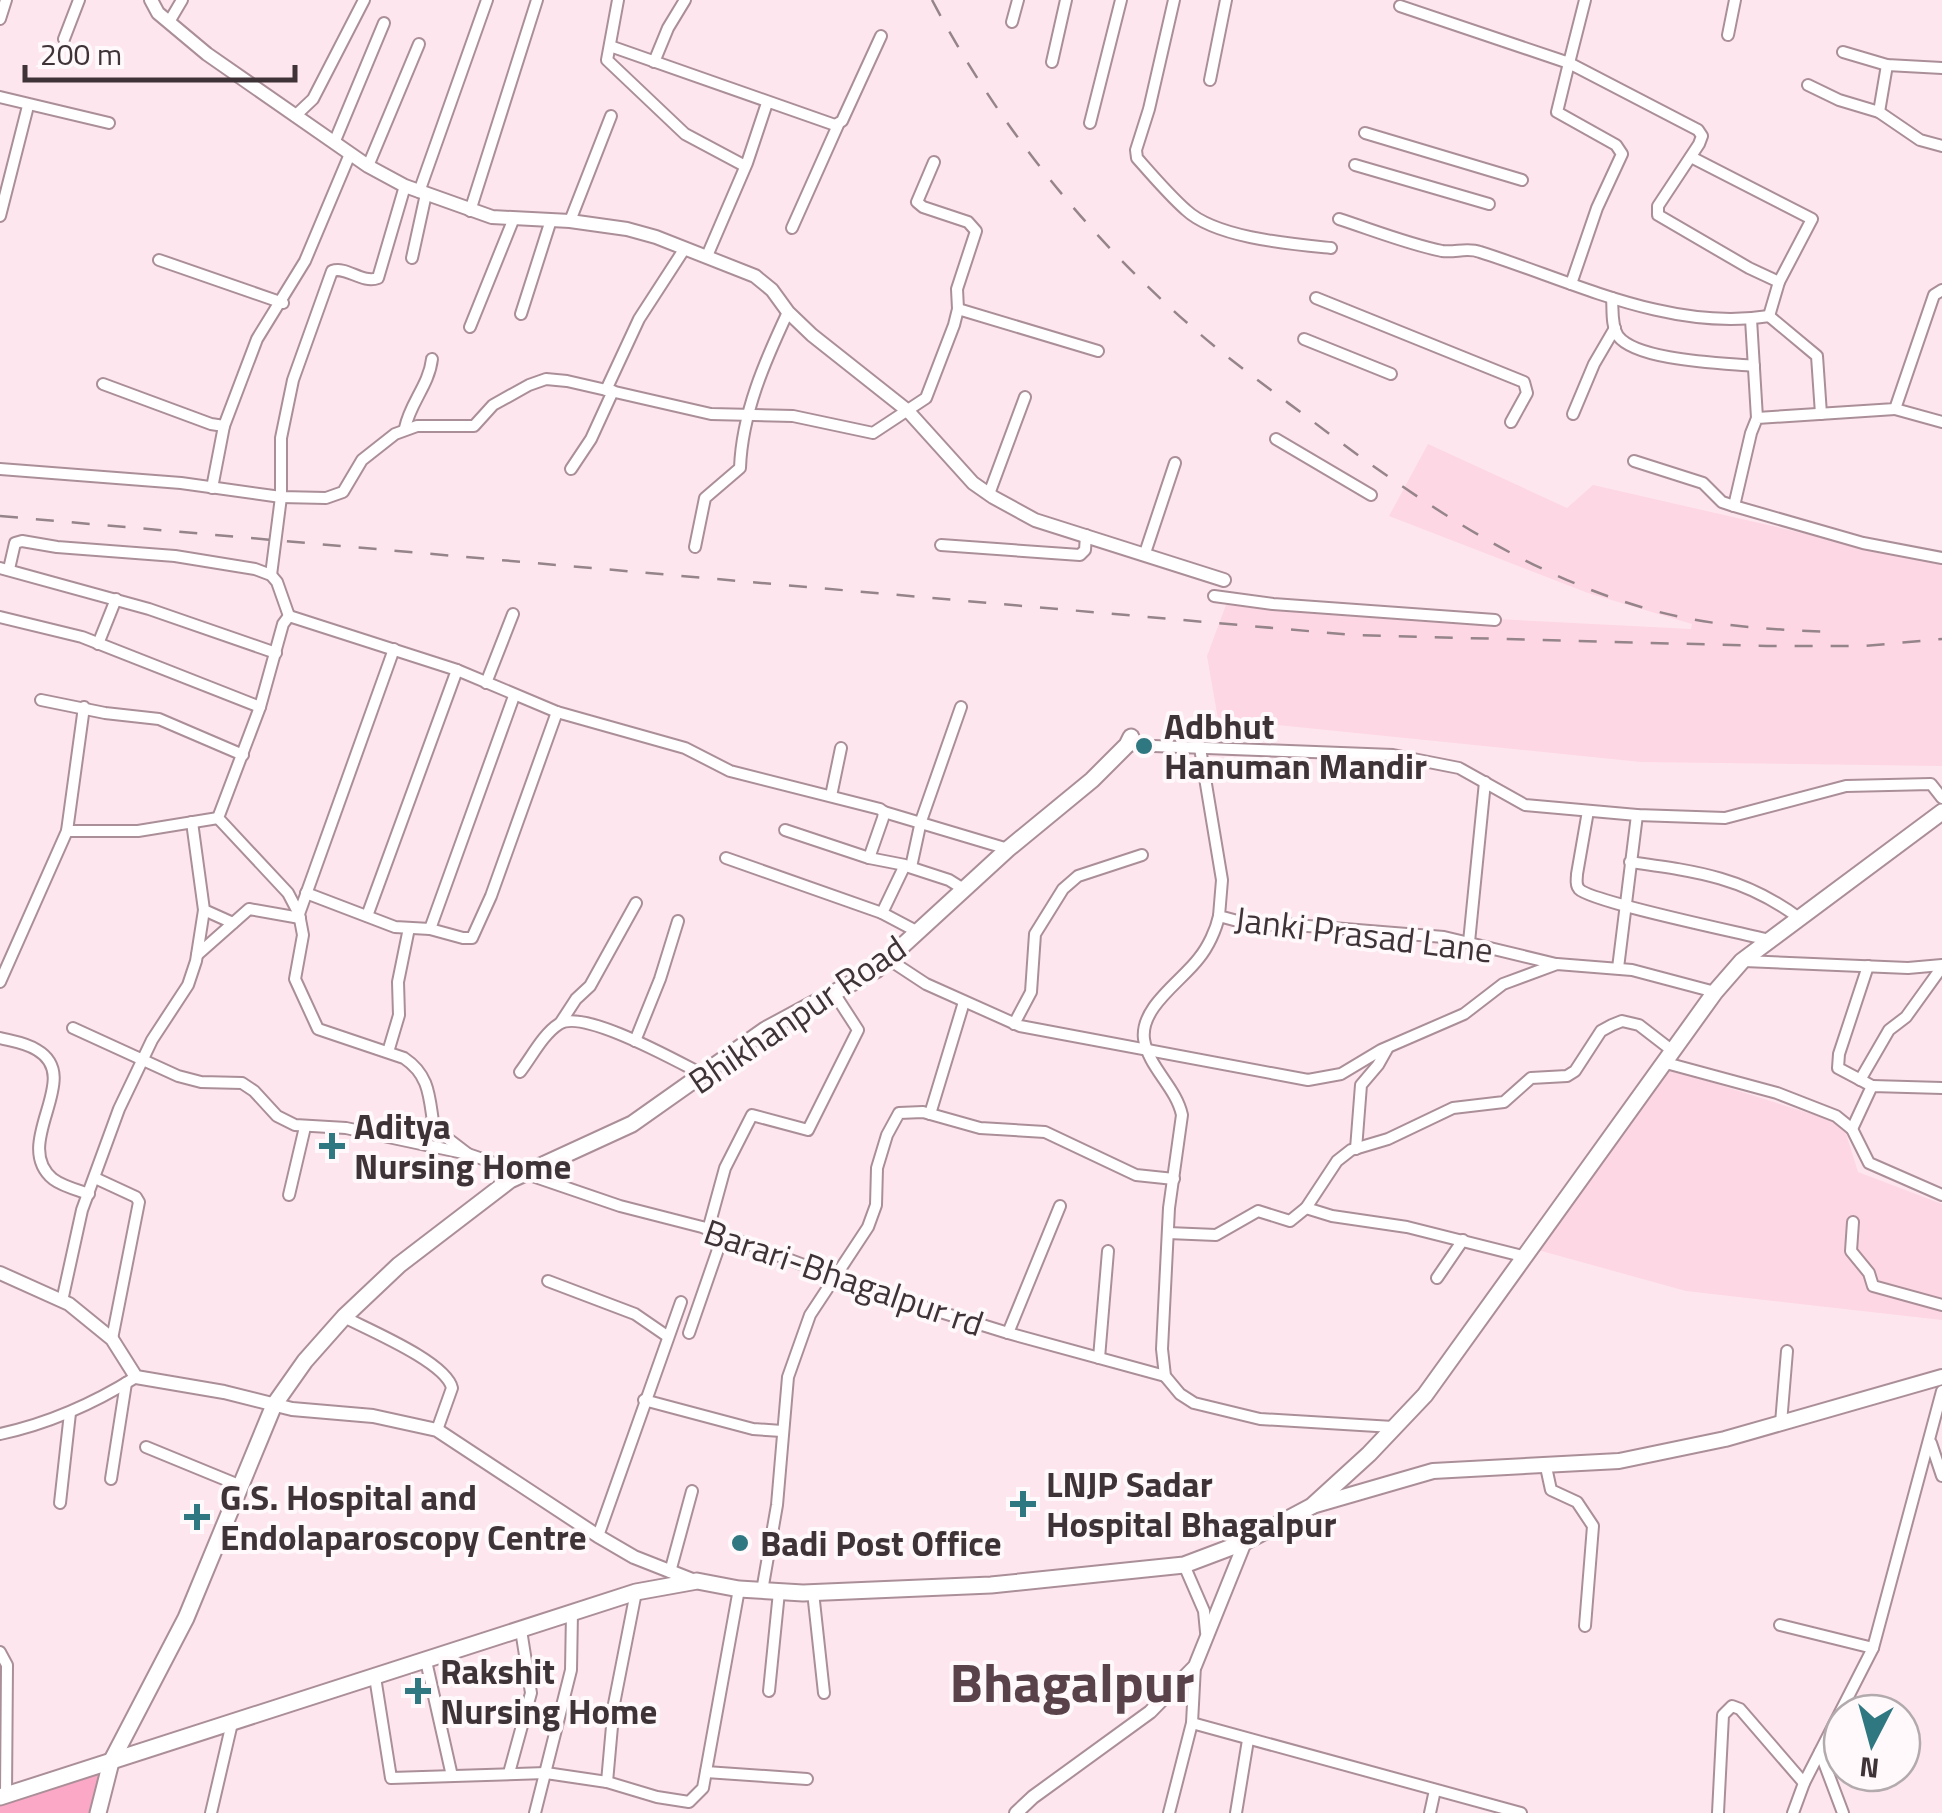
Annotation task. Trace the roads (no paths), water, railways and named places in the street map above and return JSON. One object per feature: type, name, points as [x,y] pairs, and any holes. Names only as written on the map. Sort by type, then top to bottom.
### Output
[{"type":"main road","name":"Bhikhanpur Road","points":[[98,1813],[110,1762],[186,1618],[274,1405],[344,1317],[399,1265],[510,1180],[621,1130],[765,1030],[876,970],[1008,848],[1092,780],[1129,741]]},
{"type":"main road","points":[[1312,1506],[1425,1395],[1715,992],[1742,961],[1942,812]]},
{"type":"main road","points":[[3,1796],[636,1592],[696,1582],[780,1592],[991,1585],[1184,1565],[1245,1542],[1312,1506],[1433,1471],[1619,1461],[1780,1423],[1942,1377]]},
{"type":"street","points":[[0,19],[6,0]]},
{"type":"street","points":[[64,39],[79,0]]},
{"type":"street","points":[[148,0],[207,54],[350,154],[405,186],[470,211],[627,229],[707,256],[764,282],[788,312],[908,411],[973,483],[1035,520],[1146,552],[1224,580]]},
{"type":"street","points":[[169,22],[182,0]]},
{"type":"street","points":[[296,116],[312,99],[364,0]]},
{"type":"street","points":[[412,258],[423,193],[488,0]]},
{"type":"street","points":[[470,211],[537,0]]},
{"type":"street","points":[[618,0],[607,60],[685,134],[745,166]]},
{"type":"street","points":[[654,62],[685,0]]},
{"type":"street","points":[[1012,22],[1018,0]]},
{"type":"street","points":[[1052,62],[1066,0]]},
{"type":"street","points":[[1090,123],[1122,0]]},
{"type":"street","points":[[1174,0],[1137,158],[1198,219],[1259,240],[1331,248]]},
{"type":"street","points":[[1210,80],[1226,0]]},
{"type":"street","points":[[1571,284],[1597,208],[1622,154],[1616,145],[1557,112],[1585,0]]},
{"type":"street","points":[[1728,35],[1735,0]]},
{"type":"street","points":[[1400,6],[1570,63],[1698,130],[1700,140],[1658,206],[1659,217],[1779,282]]},
{"type":"street","points":[[334,143],[384,23]]},
{"type":"street","points":[[792,228],[880,36]]},
{"type":"street","points":[[368,166],[419,44]]},
{"type":"street","points":[[610,46],[767,103],[838,124]]},
{"type":"street","points":[[1843,52],[1887,65],[1942,68]]},
{"type":"street","points":[[1879,112],[1887,65]]},
{"type":"street","points":[[1808,84],[1879,112],[1906,134],[1942,146]]},
{"type":"street","points":[[0,97],[109,124]]},
{"type":"street","points":[[707,256],[767,103]]},
{"type":"street","points":[[0,216],[28,106]]},
{"type":"street","points":[[570,221],[610,116]]},
{"type":"street","points":[[1365,133],[1522,180]]},
{"type":"street","points":[[212,488],[224,426],[258,339],[305,261],[350,154]]},
{"type":"street","points":[[1690,157],[1812,218],[1779,282],[1769,316]]},
{"type":"street","points":[[0,469],[326,498],[343,492],[369,452],[405,428],[469,428],[478,424],[499,400],[546,379],[711,414],[793,416],[873,433],[926,398],[958,309],[957,290],[976,231],[968,222],[918,202],[934,162]]},
{"type":"street","points":[[1355,165],[1489,204]]},
{"type":"street","points":[[271,575],[281,497],[281,438],[293,380],[332,271],[340,269],[370,281],[378,278],[405,186]]},
{"type":"street","points":[[470,327],[514,218]]},
{"type":"street","points":[[1339,219],[1446,252],[1472,249],[1612,298],[1671,312],[1751,319],[1769,316],[1817,356],[1821,414]]},
{"type":"street","points":[[520,314],[550,220]]},
{"type":"street","points":[[572,469],[640,320],[685,248]]},
{"type":"street","points":[[159,260],[283,303]]},
{"type":"street","points":[[1895,410],[1934,295],[1942,290]]},
{"type":"street","points":[[1316,298],[1524,382],[1527,393],[1511,422]]},
{"type":"street","points":[[1612,298],[1615,328],[1624,342],[1652,353],[1754,366]]},
{"type":"street","points":[[958,309],[1098,351]]},
{"type":"street","points":[[694,547],[706,498],[740,468],[748,417],[762,371],[788,312]]},
{"type":"street","points":[[1734,506],[1758,418],[1751,319]]},
{"type":"street","points":[[1574,414],[1594,364],[1615,328]]},
{"type":"street","points":[[1304,339],[1391,374]]},
{"type":"street","points":[[405,428],[430,376],[432,359]]},
{"type":"street","points":[[103,384],[224,426]]},
{"type":"street","points":[[990,494],[1025,397]]},
{"type":"street","points":[[1758,418],[1895,410],[1942,422]]},
{"type":"street","points":[[1276,439],[1370,495]]},
{"type":"street","points":[[1634,461],[1703,482],[1722,502],[1734,506],[1864,543],[1942,558]]},
{"type":"street","points":[[1146,552],[1175,462]]},
{"type":"street","points":[[941,545],[1080,555],[1085,550],[1086,535]]},
{"type":"street","points":[[276,653],[116,599],[5,569],[15,544],[22,541],[56,548],[175,556],[271,575],[289,616]]},
{"type":"street","points":[[1214,596],[1495,620]]},
{"type":"street","points":[[98,644],[116,599]]},
{"type":"street","points":[[486,684],[512,614]]},
{"type":"street","points":[[0,616],[98,644],[260,708]]},
{"type":"street","points":[[289,616],[457,670],[557,712],[685,748],[751,777],[1008,848]]},
{"type":"street","points":[[218,818],[260,708],[289,616]]},
{"type":"street","points":[[299,916],[394,649]]},
{"type":"street","points":[[367,916],[457,670]]},
{"type":"street","points":[[430,928],[514,696]]},
{"type":"street","points":[[41,700],[159,719],[243,755]]},
{"type":"street","points":[[1,974],[67,831],[84,707]]},
{"type":"street","points":[[882,913],[908,866],[961,707]]},
{"type":"street","points":[[306,893],[394,926],[430,928],[463,938],[474,936],[557,712]]},
{"type":"street","points":[[1129,741],[1393,756],[1459,768],[1525,804],[1588,812],[1725,818],[1852,784],[1931,784],[1942,798]]},
{"type":"street","points":[[831,796],[841,748]]},
{"type":"street","name":"Janki Prasad Lane","points":[[1200,748],[1222,880],[1219,916],[1256,926],[1283,924],[1469,942],[1557,964]]},
{"type":"street","points":[[1469,942],[1485,782]]},
{"type":"street","points":[[869,858],[884,812]]},
{"type":"street","points":[[1588,812],[1578,888],[1625,906],[1769,940]]},
{"type":"street","points":[[1618,968],[1637,815]]},
{"type":"street","points":[[67,831],[138,831],[218,818]]},
{"type":"street","points":[[218,818],[288,893],[299,916],[303,936],[295,979],[312,1020],[326,1034],[388,1052],[416,1066],[432,1098],[434,1128],[468,1154]]},
{"type":"street","points":[[66,1303],[89,1194],[120,1110],[152,1040],[180,1002],[197,955],[204,910],[192,822]]},
{"type":"street","points":[[785,830],[869,858],[908,866],[949,880],[965,890]]},
{"type":"street","points":[[1014,1024],[1031,992],[1035,934],[1062,889],[1078,876],[1142,855]]},
{"type":"street","points":[[726,858],[882,913],[918,932]]},
{"type":"street","points":[[1630,862],[1727,878],[1768,897],[1798,918]]},
{"type":"street","points":[[520,1072],[590,986],[636,903]]},
{"type":"street","points":[[197,955],[249,909],[299,916]]},
{"type":"street","points":[[204,910],[233,923]]},
{"type":"street","points":[[1219,916],[1200,958],[1150,1014],[1144,1028],[1146,1049],[1180,1104],[1168,1233],[1162,1349],[1165,1376],[1180,1394],[1194,1402],[1242,1416],[1302,1424],[1393,1428]]},
{"type":"street","points":[[635,1041],[678,922]]},
{"type":"street","points":[[388,1052],[399,1015],[398,982],[408,928]]},
{"type":"street","points":[[0,946],[12,952]]},
{"type":"street","points":[[888,959],[926,984],[1014,1024],[1167,1056],[1318,1080],[1341,1074],[1387,1048],[1464,1014],[1503,984],[1557,964],[1618,968],[1715,992]]},
{"type":"street","points":[[1742,961],[1942,966]]},
{"type":"street","points":[[1868,966],[1838,1068],[1872,1086],[1941,1087],[1942,1077]]},
{"type":"street","points":[[1860,1080],[1889,1030],[1910,1012],[1942,966]]},
{"type":"street","points":[[708,1230],[725,1168],[752,1116],[808,1130],[858,1030],[834,993]]},
{"type":"street","points":[[930,1114],[964,1002]]},
{"type":"street","points":[[562,1022],[576,1021],[635,1041],[704,1075]]},
{"type":"street","points":[[1168,1233],[1216,1235],[1254,1212],[1290,1221],[1306,1208],[1337,1161],[1356,1149],[1388,1140],[1453,1108],[1504,1102],[1531,1078],[1566,1076],[1575,1071],[1601,1031],[1622,1021],[1640,1026],[1670,1057],[1836,1116],[1852,1129],[1868,1163],[1942,1195]]},
{"type":"street","points":[[73,1028],[194,1081],[242,1083],[277,1116],[305,1127],[289,1194]]},
{"type":"street","points":[[0,1038],[34,1048],[53,1064],[55,1080],[40,1131],[42,1161],[52,1178],[89,1194]]},
{"type":"street","points":[[1356,1149],[1361,1085],[1387,1048]]},
{"type":"street","points":[[1852,1129],[1872,1086]]},
{"type":"street","points":[[762,1591],[777,1505],[788,1377],[810,1316],[875,1212],[877,1168],[898,1114],[906,1111],[980,1128],[1045,1132],[1136,1175],[1174,1179]]},
{"type":"street","name":"Barari-Bhagalpur rd","points":[[305,1127],[346,1128],[468,1154],[620,1206],[708,1230],[1008,1333],[1165,1376]]},
{"type":"street","points":[[95,1178],[140,1202],[112,1339]]},
{"type":"street","points":[[1008,1333],[1060,1206]]},
{"type":"street","points":[[1306,1208],[1332,1216],[1407,1226],[1526,1257]]},
{"type":"street","points":[[1853,1222],[1851,1251],[1873,1286],[1942,1306]]},
{"type":"street","points":[[689,1333],[723,1236]]},
{"type":"street","points":[[1437,1278],[1462,1240]]},
{"type":"street","points":[[1099,1358],[1108,1251]]},
{"type":"street","points":[[0,1274],[66,1303],[112,1339],[131,1380],[111,1479]]},
{"type":"street","points":[[548,1280],[635,1314],[667,1336]]},
{"type":"street","points":[[598,1536],[681,1302]]},
{"type":"street","points":[[344,1317],[408,1350],[452,1382],[437,1430]]},
{"type":"street","points":[[1780,1423],[1787,1351]]},
{"type":"street","points":[[0,1434],[70,1414],[131,1380],[224,1392],[306,1411],[373,1416],[437,1430],[598,1536],[696,1582]]},
{"type":"street","points":[[1793,1813],[1804,1783],[1873,1648],[1942,1391]]},
{"type":"street","points":[[644,1400],[753,1430],[782,1431]]},
{"type":"street","points":[[60,1503],[70,1414]]},
{"type":"street","points":[[1931,1442],[1942,1476]]},
{"type":"street","points":[[146,1447],[241,1486]]},
{"type":"street","points":[[1546,1467],[1551,1490],[1577,1502],[1593,1526],[1585,1626]]},
{"type":"street","points":[[670,1572],[692,1490]]},
{"type":"street","points":[[1169,1813],[1192,1723],[1196,1666],[1245,1542]]},
{"type":"street","points":[[1184,1565],[1204,1610],[1206,1643]]},
{"type":"street","points":[[375,1677],[391,1778],[546,1773],[607,1782],[672,1807],[695,1799],[702,1788],[740,1589]]},
{"type":"street","points":[[607,1782],[614,1704],[636,1592]]},
{"type":"street","points":[[769,1691],[780,1592]]},
{"type":"street","points":[[813,1592],[824,1692]]},
{"type":"street","points":[[535,1813],[572,1670],[572,1612]]},
{"type":"street","points":[[1780,1625],[1873,1648]]},
{"type":"street","points":[[508,1773],[531,1693],[521,1630]]},
{"type":"street","points":[[0,1652],[7,1665],[3,1796]]},
{"type":"street","points":[[426,1661],[452,1776]]},
{"type":"street","points":[[1016,1813],[1032,1796],[1150,1712],[1196,1666]]},
{"type":"street","points":[[1718,1813],[1722,1714],[1732,1706],[1740,1710],[1804,1783]]},
{"type":"street","points":[[212,1813],[232,1723]]},
{"type":"street","points":[[1192,1723],[1521,1813]]},
{"type":"street","points":[[1236,1813],[1248,1740]]},
{"type":"street","points":[[1820,1752],[1844,1813]]},
{"type":"street","points":[[706,1772],[807,1779]]},
{"type":"street","points":[[1430,1813],[1435,1790]]},
{"type":"railway","points":[[932,0],[1018,137],[1050,180],[1122,260],[1233,361],[1405,488],[1518,557],[1599,593],[1689,619],[1836,632]]},
{"type":"railway","points":[[0,516],[1353,635],[1767,646],[1865,646],[1942,639]]},
{"type":"place","name":"Adbhut Hanuman Mandir","points":[[1144,746]]},
{"type":"place","name":"Aditya Nursing Home","points":[[332,1146]]},
{"type":"place","name":"LNJP Sadar Hospital Bhagalpur","points":[[1023,1504]]},
{"type":"place","name":"G.S. Hospital and Endolaparoscopy Centre","points":[[197,1517]]},
{"type":"place","name":"Badi Post Office","points":[[740,1543]]},
{"type":"place","name":"Rakshit Nursing Home","points":[[418,1691]]},
{"type":"district","name":"Bhagalpur","points":[[1072,1681]]}]
